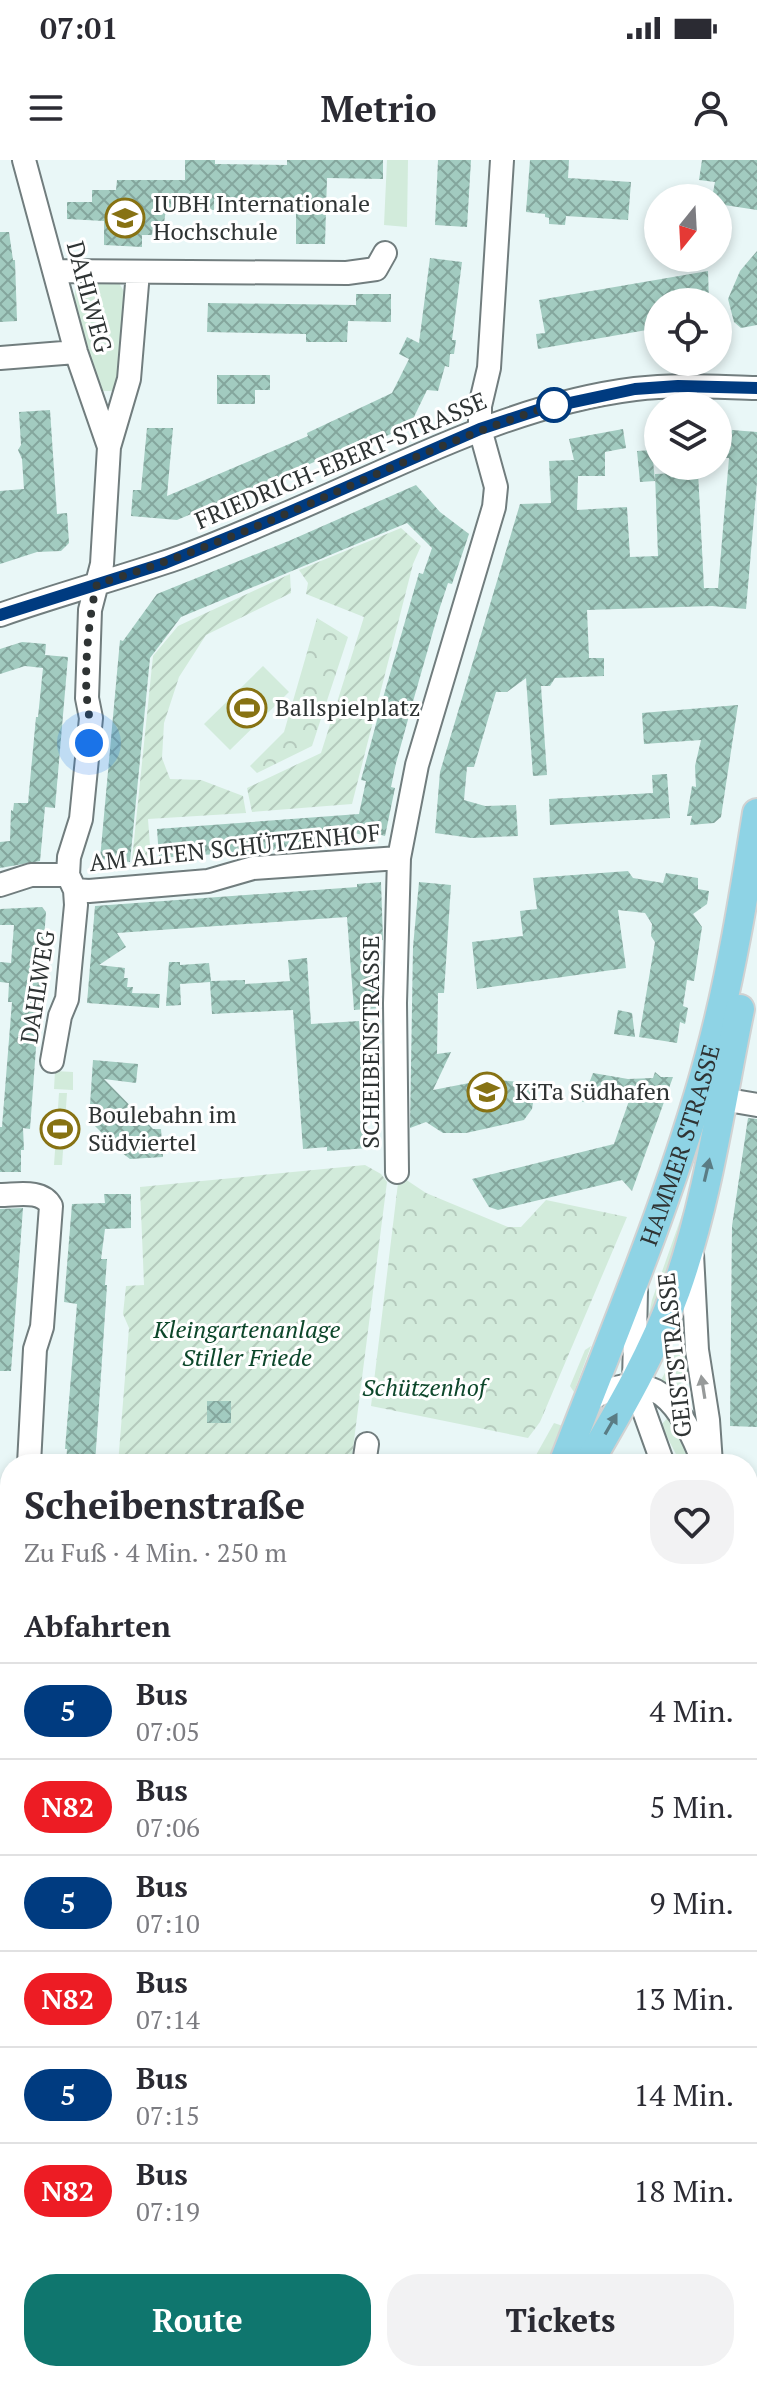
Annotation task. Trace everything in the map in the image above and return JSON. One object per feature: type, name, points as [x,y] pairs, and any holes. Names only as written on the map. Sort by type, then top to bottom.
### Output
[{"type":"main road","name":"HAMMER STRASSE","points":[[567,1454],[676,1165],[709,1059],[730,970],[757,813]]},
{"type":"main road","name":"HAMMER STRASSE","points":[[594,1454],[634,1383],[675,1291],[691,1242],[757,917]]},
{"type":"street","name":"DAHLWEG","points":[[24,160],[76,352],[109,447]]},
{"type":"street","name":"SCHEIBENSTRASSE","points":[[397,1172],[395,1003],[399,858],[417,765],[494,507],[496,487],[480,429],[480,406],[489,368],[502,160]]},
{"type":"street","points":[[55,271],[347,273],[376,269],[385,253]]},
{"type":"street","name":"DAHLWEG","points":[[52,1061],[60,1016],[67,999],[72,882],[69,857],[81,819],[90,732],[87,698],[90,610],[102,564],[109,447],[129,379],[138,272]]},
{"type":"street","points":[[0,358],[76,352]]},
{"type":"street","name":"FRIEDRICH-EBERT-STRASSE","points":[[0,615],[165,563],[480,429],[561,403],[635,389],[678,386],[757,388]]},
{"type":"street","name":"AM ALTEN SCHÜTZENHOF","points":[[0,885],[31,875],[72,882],[89,891],[208,881],[253,868],[399,858]]},
{"type":"street","points":[[722,1099],[757,1105]]},
{"type":"street","points":[[0,1195],[41,1195],[51,1206],[42,1327],[35,1349],[30,1454]]},
{"type":"street","name":"GEISTSTRASSE","points":[[691,1242],[696,1337],[710,1454]]},
{"type":"street","name":"GEISTSTRASSE","points":[[639,1266],[635,1300],[634,1383],[659,1454]]},
{"type":"street","points":[[586,1402],[609,1390],[634,1383],[663,1396],[679,1411],[699,1454]]},
{"type":"green space","points":[[387,160],[408,160],[407,227],[384,225]]},
{"type":"green space","points":[[81,281],[119,283],[126,295],[119,380],[112,391],[101,391],[93,382],[74,298],[76,286]]},
{"type":"green space","points":[[401,528],[421,546],[413,564],[352,804],[252,812],[247,788],[321,753],[364,617],[306,594],[308,583],[299,570]]},
{"type":"green space","points":[[290,574],[291,593],[206,635],[179,677],[164,723],[162,758],[170,779],[201,780],[243,796],[246,813],[148,819],[151,859],[132,860],[153,656],[178,626]]},
{"type":"green space","points":[[317,618],[348,637],[312,746],[257,773],[250,766],[284,732]]},
{"type":"green space","name":"Ballspielplatz","points":[[263,666],[289,692],[230,750],[204,724]]},
{"type":"green space","points":[[55,1071],[73,1072],[73,1090],[54,1089]]},
{"type":"green space","name":"Boulebahn im Südviertel","points":[[59,1093],[67,1093],[62,1165],[54,1165]]},
{"type":"green space","points":[[702,1136],[678,1255],[646,1328],[652,1300],[689,1195]]},
{"type":"green space","name":"Kleingartenanlage Stiller Friede","points":[[365,1165],[381,1174],[387,1182],[352,1454],[119,1454],[129,1328],[123,1314],[126,1286],[144,1285],[140,1187]]},
{"type":"green space","name":"Schützenhof","points":[[399,1175],[426,1193],[508,1227],[521,1227],[546,1200],[627,1217],[540,1422],[528,1438],[371,1406]]},
{"type":"green space","points":[[591,1346],[574,1392],[570,1386],[585,1350]]},
{"type":"green space","points":[[676,1352],[687,1354],[689,1370],[672,1393],[658,1386]]},
{"type":"green space","points":[[671,1414],[686,1454],[676,1454],[661,1425]]},
{"type":"green space","points":[[554,1423],[563,1426],[551,1454],[537,1454]]},
{"type":"building","points":[[185,160],[215,160],[215,164],[287,165],[287,160],[383,160],[383,179],[327,178],[325,244],[296,244],[296,200],[214,199],[214,210],[166,209],[164,223],[154,224],[152,235],[142,235],[142,247],[104,245],[104,221],[67,219],[67,202],[92,202],[92,190],[116,190],[117,180],[185,180]]},
{"type":"building","points":[[438,160],[471,160],[467,227],[435,225]]},
{"type":"building","points":[[530,160],[569,160],[568,178],[631,182],[628,220],[566,216],[565,225],[549,224],[545,214],[526,212]]},
{"type":"building","points":[[702,160],[757,160],[757,210],[732,206],[732,184],[699,180]]},
{"type":"building","points":[[0,232],[9,232],[15,260],[17,321],[0,322]]},
{"type":"building","points":[[757,251],[757,325],[741,328],[734,322],[732,314],[732,290],[740,271]]},
{"type":"building","points":[[430,258],[462,262],[452,340],[456,340],[454,354],[450,354],[449,367],[445,366],[438,391],[427,390],[413,419],[393,428],[395,432],[382,438],[380,434],[365,441],[364,438],[177,520],[131,516],[133,490],[141,490],[147,428],[173,428],[167,496],[308,436],[307,433],[392,393],[409,359],[399,354],[407,337],[419,343]]},
{"type":"building","points":[[708,272],[709,288],[644,288],[644,330],[538,349],[536,334],[545,333],[539,300]]},
{"type":"building","points":[[356,294],[391,294],[391,322],[348,321],[347,342],[306,342],[306,334],[207,332],[208,303],[356,305]]},
{"type":"building","points":[[217,375],[270,375],[270,390],[255,390],[255,404],[217,404]]},
{"type":"building","points":[[50,410],[57,514],[67,513],[69,543],[61,551],[37,552],[0,564],[0,491],[24,489],[22,459],[18,450],[21,445],[19,412]]},
{"type":"building","points":[[623,429],[626,448],[605,452],[605,476],[578,476],[577,510],[627,507],[630,557],[658,556],[655,480],[698,480],[704,588],[718,588],[727,480],[732,480],[732,430],[757,432],[757,482],[746,609],[712,606],[587,610],[589,658],[604,658],[604,676],[555,678],[550,686],[541,686],[547,775],[533,776],[526,678],[507,692],[496,692],[474,767],[467,767],[464,800],[485,806],[516,805],[518,836],[472,838],[435,833],[440,772],[520,504],[551,503],[549,461],[574,460],[569,439]]},
{"type":"building","points":[[637,451],[644,451],[644,480],[655,481],[640,482]]},
{"type":"building","points":[[416,485],[440,512],[469,534],[452,584],[448,583],[440,607],[412,705],[391,787],[395,788],[385,836],[373,833],[373,837],[344,831],[345,845],[159,858],[157,829],[359,814],[366,781],[361,780],[383,698],[419,573],[423,574],[432,548],[407,523],[181,617],[150,658],[130,862],[100,859],[120,640],[123,641],[157,594]]},
{"type":"building","points":[[22,642],[46,644],[45,655],[68,657],[55,808],[45,807],[40,861],[0,868],[0,842],[10,841],[14,803],[28,803],[43,668],[25,666],[0,674],[0,649]]},
{"type":"building","points":[[738,705],[721,817],[714,823],[690,825],[692,816],[687,816],[692,786],[696,787],[695,766],[701,740],[644,744],[642,713]]},
{"type":"building","points":[[667,774],[670,818],[550,825],[549,799],[653,793],[652,775]]},
{"type":"building","points":[[628,871],[633,878],[663,883],[666,873],[698,878],[698,889],[709,891],[707,904],[693,914],[702,927],[694,981],[687,980],[683,1006],[688,1008],[685,1024],[680,1022],[677,1043],[639,1037],[655,942],[651,936],[652,924],[645,913],[618,910],[626,968],[477,989],[472,942],[523,936],[520,911],[537,909],[533,878]]},
{"type":"building","points":[[381,882],[383,940],[377,941],[381,1008],[354,1010],[347,917],[117,933],[126,947],[99,965],[125,968],[124,978],[128,978],[127,987],[133,987],[132,993],[160,994],[159,1008],[87,1003],[95,906],[357,887],[357,884]]},
{"type":"building","points":[[419,882],[451,885],[444,993],[438,993],[437,1054],[451,1052],[433,1090],[495,1078],[522,1082],[530,1087],[534,1097],[532,1109],[524,1120],[466,1133],[443,1133],[426,1122],[410,1128],[413,947]]},
{"type":"building","points":[[42,907],[46,912],[30,1129],[23,1128],[21,1172],[0,1172],[0,1127],[12,1002],[8,1002],[9,983],[0,982],[0,962],[11,963],[14,925],[0,925],[0,909]]},
{"type":"building","points":[[307,958],[311,1024],[359,1021],[368,1148],[303,1149],[293,1010],[212,1014],[210,982],[180,984],[181,1005],[166,1006],[169,962],[180,962],[180,965],[209,963],[211,981],[245,980],[245,984],[290,981],[288,960]]},
{"type":"building","points":[[618,1010],[632,1013],[635,1037],[614,1034]]},
{"type":"building","points":[[93,1060],[138,1064],[136,1083],[104,1079],[153,1129],[161,1129],[163,1157],[130,1159],[100,1136],[102,1133],[89,1120]]},
{"type":"building","points":[[655,1072],[661,1077],[673,1077],[632,1191],[622,1180],[498,1210],[489,1207],[472,1179],[614,1144],[631,1095],[582,1102],[593,1073],[628,1079],[653,1078]]},
{"type":"building","points":[[748,1118],[757,1119],[757,1427],[730,1426],[732,1226]]},
{"type":"building","points":[[104,1194],[131,1194],[131,1228],[105,1229],[101,1259],[107,1259],[107,1285],[96,1454],[67,1454],[77,1304],[64,1302],[72,1204],[105,1203]]},
{"type":"building","points":[[23,1208],[11,1371],[0,1371],[0,1209]]},
{"type":"building","points":[[207,1401],[231,1401],[231,1423],[207,1423]]},
{"type":"bus line","name":"5","points":[[0,615],[165,563],[480,429],[561,403],[635,389],[678,386],[757,388]]},
{"type":"place","name":"IUBH Internationale Hochschule","points":[[125,218]]},
{"type":"place","name":"Ballspielplatz","points":[[247,708]]},
{"type":"place","name":"KiTa Südhafen","points":[[487,1092]]},
{"type":"place","name":"Boulebahn im Südviertel","points":[[60,1129]]},
{"type":"route","points":[[89,743],[90,610],[97,584],[165,563],[480,429],[561,403],[554,405]]}]
